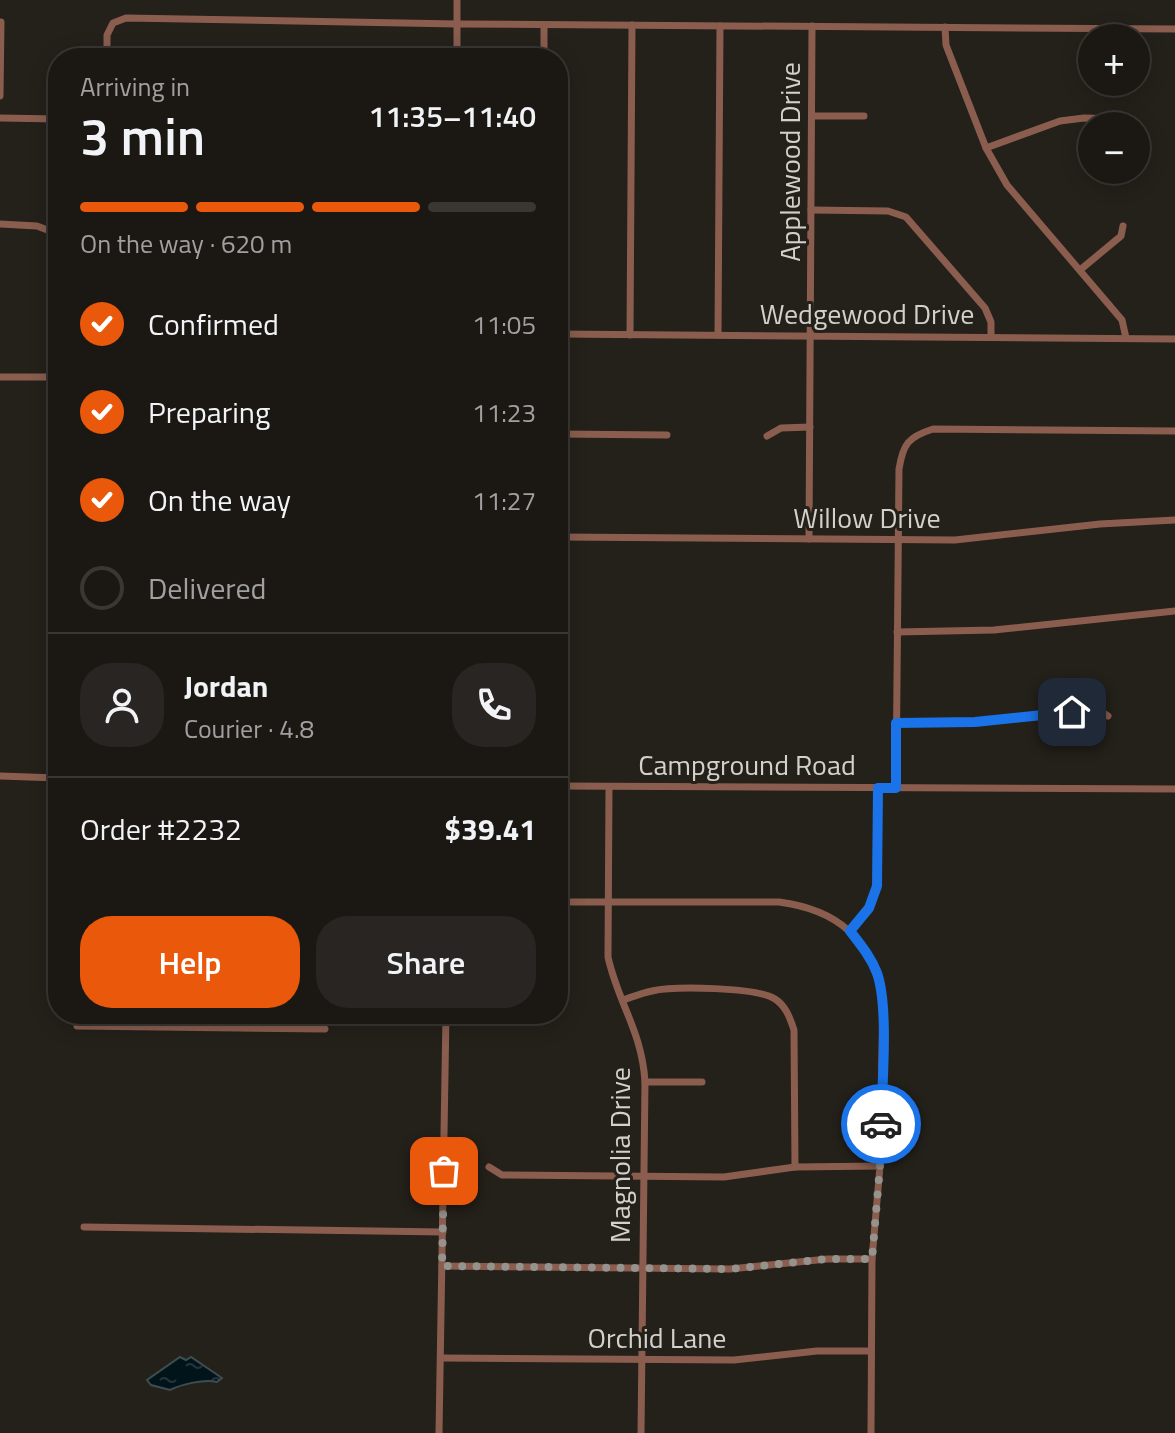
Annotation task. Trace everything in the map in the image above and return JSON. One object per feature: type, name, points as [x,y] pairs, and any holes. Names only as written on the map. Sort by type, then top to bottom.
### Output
[{"type":"street","points":[[457,0],[457,48]]},
{"type":"street","points":[[107,48],[107,35],[113,23],[126,18],[544,25],[1175,29]]},
{"type":"street","points":[[0,96],[1,22]]},
{"type":"street","points":[[544,25],[544,48]]},
{"type":"street","points":[[630,335],[632,25]]},
{"type":"street","points":[[718,335],[720,26]]},
{"type":"street","name":"Applewood Drive","points":[[809,539],[812,26]]},
{"type":"street","points":[[945,27],[946,45],[986,148],[1007,185],[1122,320],[1126,338]]},
{"type":"street","points":[[812,116],[864,116]]},
{"type":"street","points":[[0,118],[48,119]]},
{"type":"street","points":[[986,148],[1060,121],[1078,119]]},
{"type":"street","points":[[811,210],[888,211],[906,217],[985,308],[991,322],[991,337]]},
{"type":"street","points":[[0,224],[37,226],[48,230]]},
{"type":"street","points":[[1080,270],[1121,236],[1123,226]]},
{"type":"street","name":"Wedgewood Drive","points":[[568,334],[1175,339]]},
{"type":"street","points":[[0,377],[48,377]]},
{"type":"street","points":[[767,436],[781,428],[810,427]]},
{"type":"street","points":[[896,788],[899,469],[902,449],[913,437],[929,430],[1175,431]]},
{"type":"street","points":[[568,434],[667,435]]},
{"type":"street","name":"Willow Drive","points":[[568,537],[979,539],[1095,524],[1175,520]]},
{"type":"street","points":[[897,632],[994,630],[1175,611]]},
{"type":"street","points":[[896,723],[975,722],[1097,709],[1108,716]]},
{"type":"street","points":[[0,776],[48,778]]},
{"type":"street","name":"Campground Road","points":[[568,786],[1175,789]]},
{"type":"street","name":"Magnolia Drive","points":[[609,787],[608,957],[612,975],[640,1044],[645,1082],[641,1433]]},
{"type":"street","points":[[850,931],[869,908],[877,886],[878,788]]},
{"type":"street","points":[[568,902],[779,902],[816,910],[850,931],[872,963],[883,997],[880,1166],[872,1259],[871,1433]]},
{"type":"street","points":[[623,1000],[654,990],[762,992],[778,1000],[789,1014],[794,1030],[795,1167]]},
{"type":"street","points":[[439,1433],[446,1024]]},
{"type":"street","points":[[77,1026],[325,1029]]},
{"type":"street","points":[[645,1082],[702,1082]]},
{"type":"street","points":[[489,1167],[502,1175],[724,1177],[795,1167],[880,1166]]},
{"type":"street","points":[[84,1227],[443,1232]]},
{"type":"street","points":[[442,1266],[730,1269],[827,1259],[872,1259]]},
{"type":"street","name":"Orchid Lane","points":[[442,1358],[734,1360],[817,1351],[871,1351]]},
{"type":"water","points":[[180,1357],[186,1360],[191,1357],[222,1378],[217,1382],[193,1383],[170,1390],[151,1385],[147,1380]]},
{"type":"way so far","points":[[444,1171],[442,1266],[730,1269],[827,1259],[872,1259],[881,1124]]},
{"type":"route","points":[[881,1124],[883,997],[877,973],[850,931],[869,908],[877,886],[878,788],[896,788],[896,723],[975,722],[1072,712]]}]
